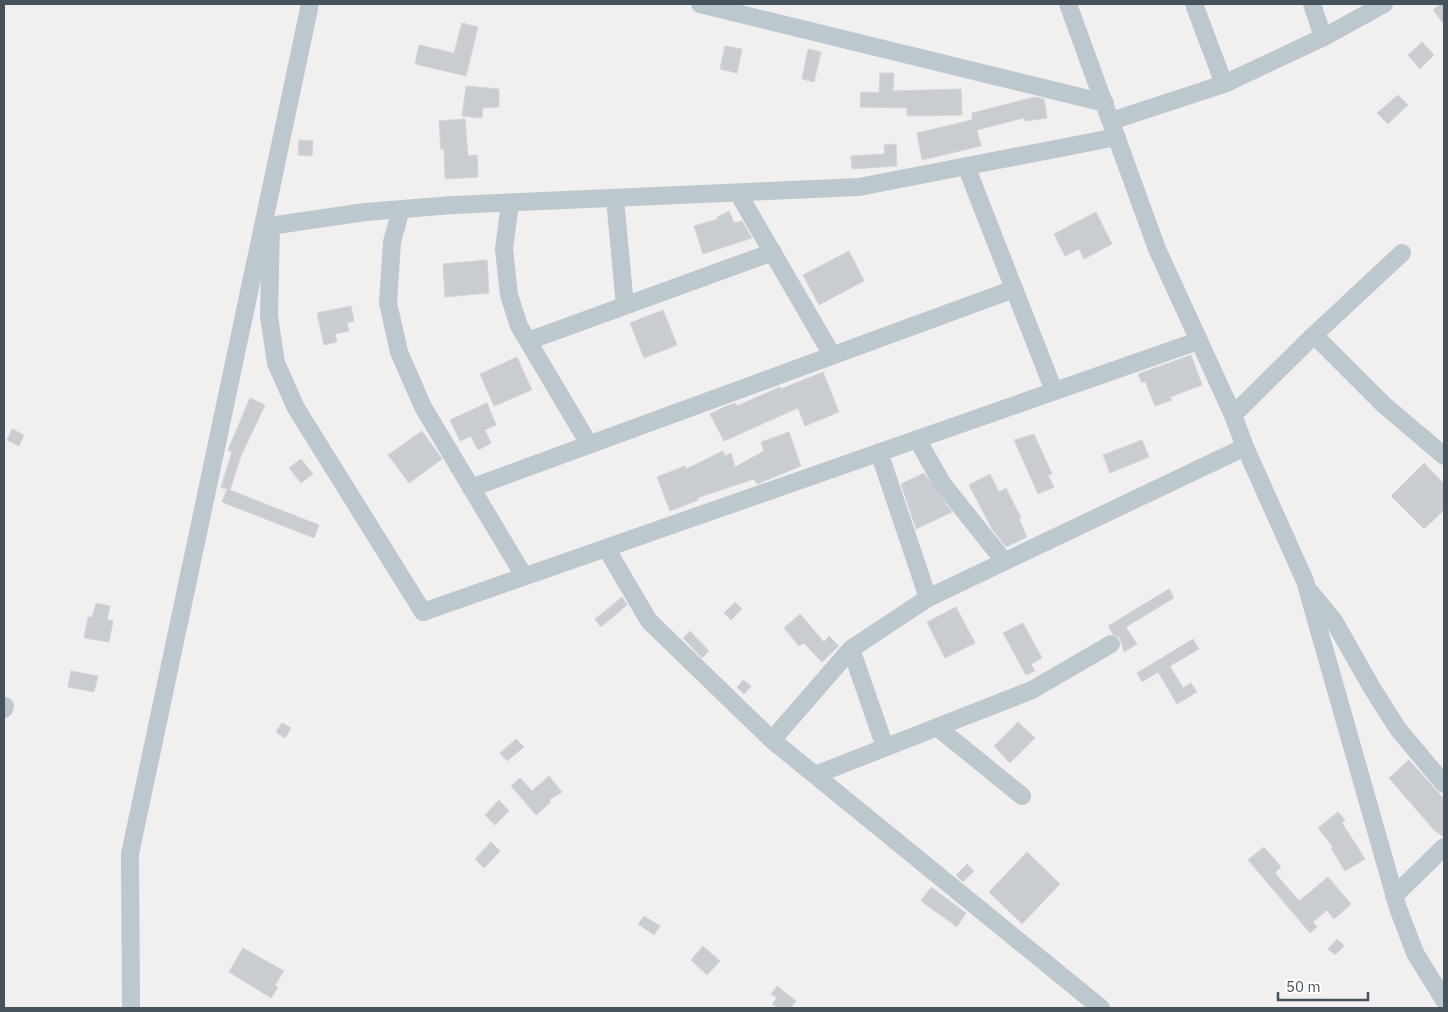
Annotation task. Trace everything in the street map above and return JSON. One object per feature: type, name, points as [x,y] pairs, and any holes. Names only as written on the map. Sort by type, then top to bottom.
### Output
[{"type":"street","points":[[131,1008],[130,854],[267,226],[310,4]]},
{"type":"street","points":[[700,4],[1105,103]]},
{"type":"street","points":[[1068,4],[1157,249],[1233,415],[1307,589],[1394,896],[1414,953],[1444,1000]]},
{"type":"street","points":[[1194,4],[1224,84]]},
{"type":"street","points":[[1312,4],[1323,37]]},
{"type":"street","points":[[267,226],[401,209],[859,187],[966,166],[1114,129],[1224,84],[1323,37],[1384,4]]},
{"type":"street","points":[[966,166],[1054,391]]},
{"type":"street","points":[[738,193],[832,355]]},
{"type":"street","points":[[615,199],[625,306]]},
{"type":"street","points":[[510,203],[504,249],[509,295],[519,326],[589,444]]},
{"type":"street","points":[[401,209],[392,242],[388,303],[399,352],[423,407],[524,576]]},
{"type":"street","points":[[267,226],[269,316],[276,362],[296,408],[422,612],[1198,341]]},
{"type":"street","points":[[528,341],[772,252]]},
{"type":"street","points":[[1233,415],[1314,335],[1402,253]]},
{"type":"street","points":[[471,488],[1014,289]]},
{"type":"street","points":[[1314,335],[1383,404],[1444,456]]},
{"type":"street","points":[[917,439],[942,484],[1004,561]]},
{"type":"street","points":[[772,740],[851,649],[928,598],[1245,447]]},
{"type":"street","points":[[879,452],[928,598]]},
{"type":"street","points":[[606,548],[649,622],[772,740],[1100,1008]]},
{"type":"street","points":[[1307,589],[1334,621],[1398,729],[1444,784]]},
{"type":"street","points":[[815,775],[1032,690],[1111,644]]},
{"type":"street","points":[[851,649],[885,747]]},
{"type":"street","points":[[937,727],[1022,796]]},
{"type":"street","points":[[1394,896],[1444,847]]},
{"type":"building","points":[[1440,4],[1444,4],[1444,24],[1433,10]]},
{"type":"building","points":[[462,23],[478,27],[466,76],[415,64],[419,45],[454,53]]},
{"type":"building","points":[[1422,42],[1434,55],[1420,69],[1408,55]]},
{"type":"building","points":[[725,46],[742,49],[737,73],[720,69]]},
{"type":"building","points":[[808,49],[821,52],[814,82],[802,79]]},
{"type":"building","points":[[880,73],[894,73],[893,91],[961,89],[962,115],[907,116],[907,108],[860,107],[861,92],[879,93]]},
{"type":"building","points":[[466,86],[499,89],[499,107],[483,108],[482,118],[462,116]]},
{"type":"building","points":[[1398,95],[1408,105],[1388,124],[1377,113]]},
{"type":"building","points":[[1035,97],[1044,99],[1047,118],[1025,121],[1024,118],[977,130],[981,146],[922,160],[917,133],[972,120],[972,113]]},
{"type":"building","points":[[465,119],[468,156],[477,155],[478,177],[445,179],[444,149],[441,150],[439,121]]},
{"type":"building","points":[[299,140],[313,141],[312,156],[298,155]]},
{"type":"building","points":[[896,144],[897,166],[852,169],[851,156],[885,154],[884,145]]},
{"type":"building","points":[[729,211],[734,223],[742,221],[752,238],[703,254],[694,226],[718,219],[717,217]]},
{"type":"building","points":[[1096,212],[1112,244],[1084,259],[1079,249],[1065,256],[1054,234]]},
{"type":"building","points":[[849,251],[864,281],[819,305],[803,275]]},
{"type":"building","points":[[487,260],[489,293],[445,297],[443,264]]},
{"type":"building","points":[[351,306],[354,321],[347,323],[349,331],[335,334],[337,342],[324,345],[317,313]]},
{"type":"building","points":[[663,310],[677,345],[644,358],[630,323]]},
{"type":"building","points":[[1191,355],[1202,385],[1170,397],[1172,400],[1155,406],[1145,381],[1142,383],[1138,374]]},
{"type":"building","points":[[517,357],[532,390],[494,406],[480,374]]},
{"type":"building","points":[[823,372],[839,412],[805,426],[798,408],[724,441],[710,414],[735,403],[737,406],[780,387],[781,389]]},
{"type":"building","points":[[250,398],[265,405],[241,456],[230,490],[221,487],[232,452],[228,450]]},
{"type":"building","points":[[487,403],[496,425],[485,430],[491,443],[478,450],[471,436],[460,441],[450,420]]},
{"type":"building","points":[[12,429],[24,435],[19,446],[7,440]]},
{"type":"building","points":[[422,431],[442,459],[409,483],[388,455]]},
{"type":"building","points":[[789,432],[801,466],[757,484],[754,479],[697,498],[698,500],[670,511],[657,477],[685,466],[686,469],[723,451],[725,456],[731,453],[735,467],[764,451],[761,442]]},
{"type":"building","points":[[1034,434],[1052,474],[1048,475],[1054,487],[1038,494],[1014,440]]},
{"type":"building","points":[[1142,440],[1149,457],[1110,473],[1103,455]]},
{"type":"building","points":[[301,459],[313,474],[301,483],[289,468]]},
{"type":"building","points":[[1424,463],[1444,484],[1444,510],[1424,529],[1391,496]]},
{"type":"building","points":[[924,473],[952,512],[916,529],[901,484]]},
{"type":"building","points":[[990,474],[999,492],[1006,488],[1021,518],[1019,519],[1027,537],[1006,547],[992,529],[969,485]]},
{"type":"building","points":[[227,489],[319,525],[314,538],[222,502]]},
{"type":"building","points":[[1169,589],[1174,598],[1126,627],[1137,644],[1124,652],[1120,638],[1113,634],[1108,626]]},
{"type":"building","points":[[622,597],[627,605],[601,627],[595,619]]},
{"type":"building","points":[[735,602],[742,609],[731,620],[724,613]]},
{"type":"building","points":[[96,603],[110,606],[107,620],[113,621],[109,642],[84,638],[88,617],[92,617]]},
{"type":"building","points":[[956,607],[975,643],[945,658],[927,622]]},
{"type":"building","points":[[800,614],[824,642],[829,636],[839,646],[822,662],[804,643],[799,646],[784,628]]},
{"type":"building","points":[[1023,623],[1042,658],[1031,664],[1035,671],[1026,675],[1003,633]]},
{"type":"building","points":[[690,631],[709,651],[702,658],[683,638]]},
{"type":"building","points":[[1193,639],[1199,649],[1170,666],[1183,688],[1191,683],[1197,692],[1177,704],[1158,672],[1142,682],[1137,673]]},
{"type":"building","points":[[71,671],[98,676],[94,692],[68,687]]},
{"type":"building","points":[[743,680],[751,686],[744,694],[737,687]]},
{"type":"building","points":[[1018,722],[1035,738],[1010,763],[994,746]]},
{"type":"building","points":[[282,723],[291,728],[285,738],[276,732]]},
{"type":"building","points":[[516,739],[524,747],[507,761],[500,753]]},
{"type":"building","points":[[1409,760],[1444,799],[1444,837],[1434,830],[1389,778]]},
{"type":"building","points":[[549,776],[562,792],[549,800],[551,802],[536,815],[511,786],[520,778],[532,791]]},
{"type":"building","points":[[499,800],[509,811],[495,825],[485,815]]},
{"type":"building","points":[[1338,812],[1345,820],[1342,823],[1365,859],[1345,871],[1331,848],[1333,847],[1318,828]]},
{"type":"building","points":[[491,842],[500,851],[484,868],[475,859]]},
{"type":"building","points":[[1264,847],[1281,867],[1275,873],[1299,901],[1328,877],[1351,904],[1334,919],[1327,910],[1313,922],[1317,927],[1310,933],[1248,860]]},
{"type":"building","points":[[1027,852],[1060,884],[1022,924],[989,892]]},
{"type":"building","points":[[967,864],[974,871],[963,882],[956,875]]},
{"type":"building","points":[[931,887],[966,913],[957,927],[921,901]]},
{"type":"building","points":[[644,916],[660,926],[654,935],[638,924]]},
{"type":"building","points":[[1337,939],[1344,946],[1335,955],[1328,949]]},
{"type":"building","points":[[703,946],[720,961],[707,975],[691,960]]},
{"type":"building","points":[[243,948],[284,971],[275,985],[278,987],[271,998],[229,972]]},
{"type":"building","points":[[777,986],[796,1001],[790,1008],[778,1008],[772,1004],[777,998],[771,994]]}]
